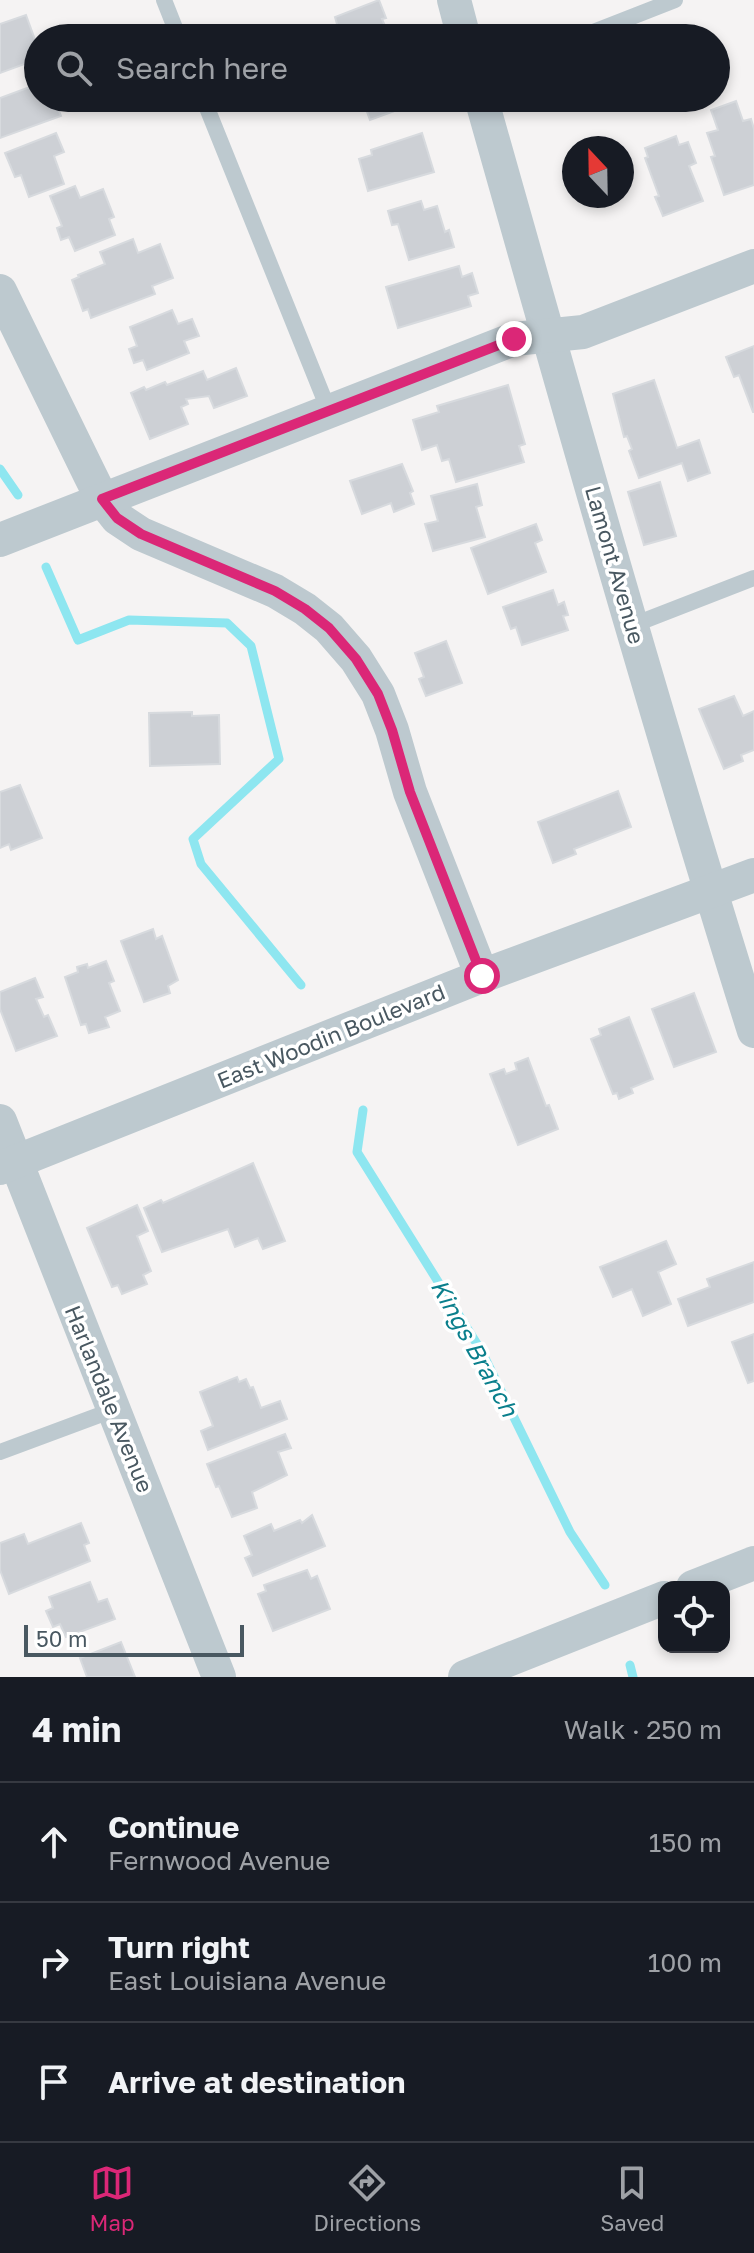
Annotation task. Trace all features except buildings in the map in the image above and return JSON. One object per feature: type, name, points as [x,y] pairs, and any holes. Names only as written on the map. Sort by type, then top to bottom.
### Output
[{"type":"street","points":[[454,0],[460,24]]},
{"type":"street","name":"Lamont Avenue","points":[[485,112],[754,1031]]},
{"type":"street","points":[[0,540],[514,339],[583,332],[754,266]]},
{"type":"street","points":[[0,291],[102,499],[117,518],[141,534],[275,591],[329,628],[356,659],[378,694],[410,792],[482,976]]},
{"type":"street","name":"East Woodin Boulevard","points":[[8,1165],[482,976],[754,875]]},
{"type":"street","name":"Harlandale Avenue","points":[[0,1121],[8,1165],[113,1410],[219,1677]]},
{"type":"street","points":[[708,1581],[754,1563]]},
{"type":"street","points":[[484,1674],[658,1601]]},
{"type":"lane","points":[[164,0],[173,24]]},
{"type":"lane","points":[[614,24],[675,0]]},
{"type":"lane","points":[[209,112],[329,411]]},
{"type":"lane","points":[[633,625],[754,578]]},
{"type":"lane","points":[[0,1452],[113,1410]]},
{"type":"waterway","name":"Kings Branch","points":[[0,469],[18,495]]},
{"type":"waterway","name":"Kings Branch","points":[[46,567],[78,640],[129,620],[227,623],[251,646],[279,759],[193,839],[201,864],[301,985]]},
{"type":"waterway","name":"Kings Branch","points":[[363,1110],[357,1152],[482,1352],[570,1532],[605,1585]]},
{"type":"waterway","name":"Kings Branch","points":[[630,1665],[633,1677]]},
{"type":"route","points":[[482,976],[410,792],[378,694],[356,659],[329,628],[305,609],[275,591],[141,534],[117,518],[102,499],[514,339]]}]
